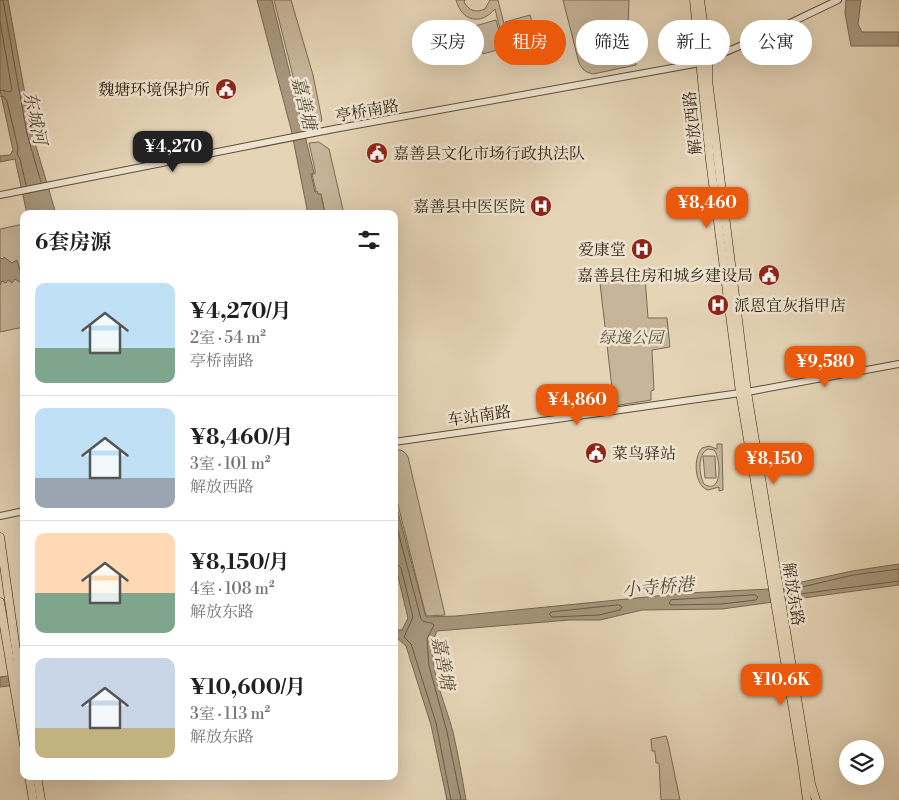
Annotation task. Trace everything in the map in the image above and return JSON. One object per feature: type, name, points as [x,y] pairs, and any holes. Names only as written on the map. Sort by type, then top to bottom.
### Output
[{"type":"main road","name":"解放西路","points":[[694,0],[696,20]]},
{"type":"main road","name":"解放西路","points":[[700,0],[703,20]]},
{"type":"main road","name":"解放西路","points":[[700,65],[710,160],[744,392]]},
{"type":"main road","name":"解放西路","points":[[708,65],[708,80],[744,392]]},
{"type":"main road","name":"解放东路","points":[[744,392],[774,582],[816,800]]},
{"type":"main road","points":[[0,537],[20,710]]},
{"type":"main road","points":[[0,602],[14,667]]},
{"type":"main road","name":"解放东路","points":[[779,608],[807,800]]},
{"type":"main road","points":[[18,692],[20,697]]},
{"type":"main road","points":[[30,780],[33,800]]},
{"type":"main road","points":[[38,780],[41,800]]},
{"type":"street","name":"亭桥南路","points":[[730,49],[761,37],[838,0]]},
{"type":"street","name":"亭桥南路","points":[[0,195],[312,135],[334,129],[689,65]]},
{"type":"street","name":"车站南路","points":[[398,441],[744,392],[899,364]]},
{"type":"street","points":[[0,516],[20,512]]},
{"type":"green space","points":[[274,0],[291,0],[313,75],[322,120],[316,130],[307,132]]},
{"type":"green space","points":[[456,0],[465,0],[464,2],[470,9],[479,11],[485,9],[490,0],[498,0],[503,20],[498,20],[495,9],[483,18],[472,19],[467,17]]},
{"type":"green space","points":[[563,0],[629,0],[628,20],[576,20],[576,51]]},
{"type":"green space","points":[[530,15],[531,20],[512,20]]},
{"type":"green space","points":[[494,21],[494,51],[484,54],[484,23]]},
{"type":"green space","points":[[580,65],[636,65],[593,74]]},
{"type":"green space","points":[[319,142],[329,149],[343,210],[324,210],[322,198],[316,191],[312,174],[315,174],[315,170],[309,143]]},
{"type":"green space","points":[[20,225],[20,328],[0,332],[0,229]]},
{"type":"green space","name":"绿逸公园","points":[[645,277],[648,318],[667,318],[670,347],[652,350],[654,390],[651,391],[651,400],[614,406],[600,283]]},
{"type":"green space","points":[[717,444],[722,444],[723,490],[719,491],[719,487],[708,490],[703,487],[696,471],[697,458],[702,448],[709,446],[717,449]],"holes":[[[708,449],[714,450],[718,460],[719,474],[715,485],[710,486],[704,484],[700,465],[704,452]]]},
{"type":"green space","points":[[398,450],[406,453],[408,457],[445,615],[427,616],[398,505]]},
{"type":"green space","points":[[703,456],[715,456],[716,478],[705,478]]},
{"type":"green space","points":[[666,736],[680,800],[661,800],[659,763],[656,763],[655,751],[652,751],[651,739]]},
{"type":"water","points":[[0,0],[8,0],[32,133],[55,210],[26,210],[15,159],[0,162],[0,156],[10,155],[13,150],[0,90]]},
{"type":"water","points":[[257,0],[272,0],[314,173],[311,174],[315,192],[317,191],[318,194],[321,194],[324,210],[307,210],[291,129]]},
{"type":"water","points":[[846,0],[861,0],[858,24],[862,32],[899,32],[899,46],[851,46],[845,13]]},
{"type":"water","points":[[4,257],[12,263],[17,260],[20,270],[20,282],[15,279],[12,283],[8,280],[6,283],[2,281],[0,285],[0,258],[3,259]]},
{"type":"water","points":[[398,512],[426,617],[456,616],[687,593],[770,589],[852,571],[899,564],[899,585],[722,609],[642,610],[600,620],[569,620],[437,631],[433,642],[434,667],[453,732],[466,800],[447,800],[431,725],[406,646],[398,639],[398,630],[402,630],[408,618],[398,577]]},
{"type":"water","points":[[20,674],[20,684],[0,687],[0,677]]},
{"type":"place","name":"魏塘环境保护所","points":[[226,89]]},
{"type":"place","name":"嘉善县文化市场行政执法队","points":[[377,153]]},
{"type":"place","name":"嘉善县中医医院","points":[[541,206]]},
{"type":"place","name":"爱康堂","points":[[642,249]]},
{"type":"place","name":"嘉善县住房和城乡建设局","points":[[769,275]]},
{"type":"place","name":"派恩宜灰指甲店","points":[[718,305]]},
{"type":"place","name":"菜鸟驿站","points":[[596,453]]},
{"type":"water label","name":"嘉善塘","points":[[304,103]]},
{"type":"water label","name":"东城河","points":[[35,118]]},
{"type":"water label","name":"小寺桥港","points":[[658,587]]},
{"type":"water label","name":"嘉善塘","points":[[443,663]]}]
